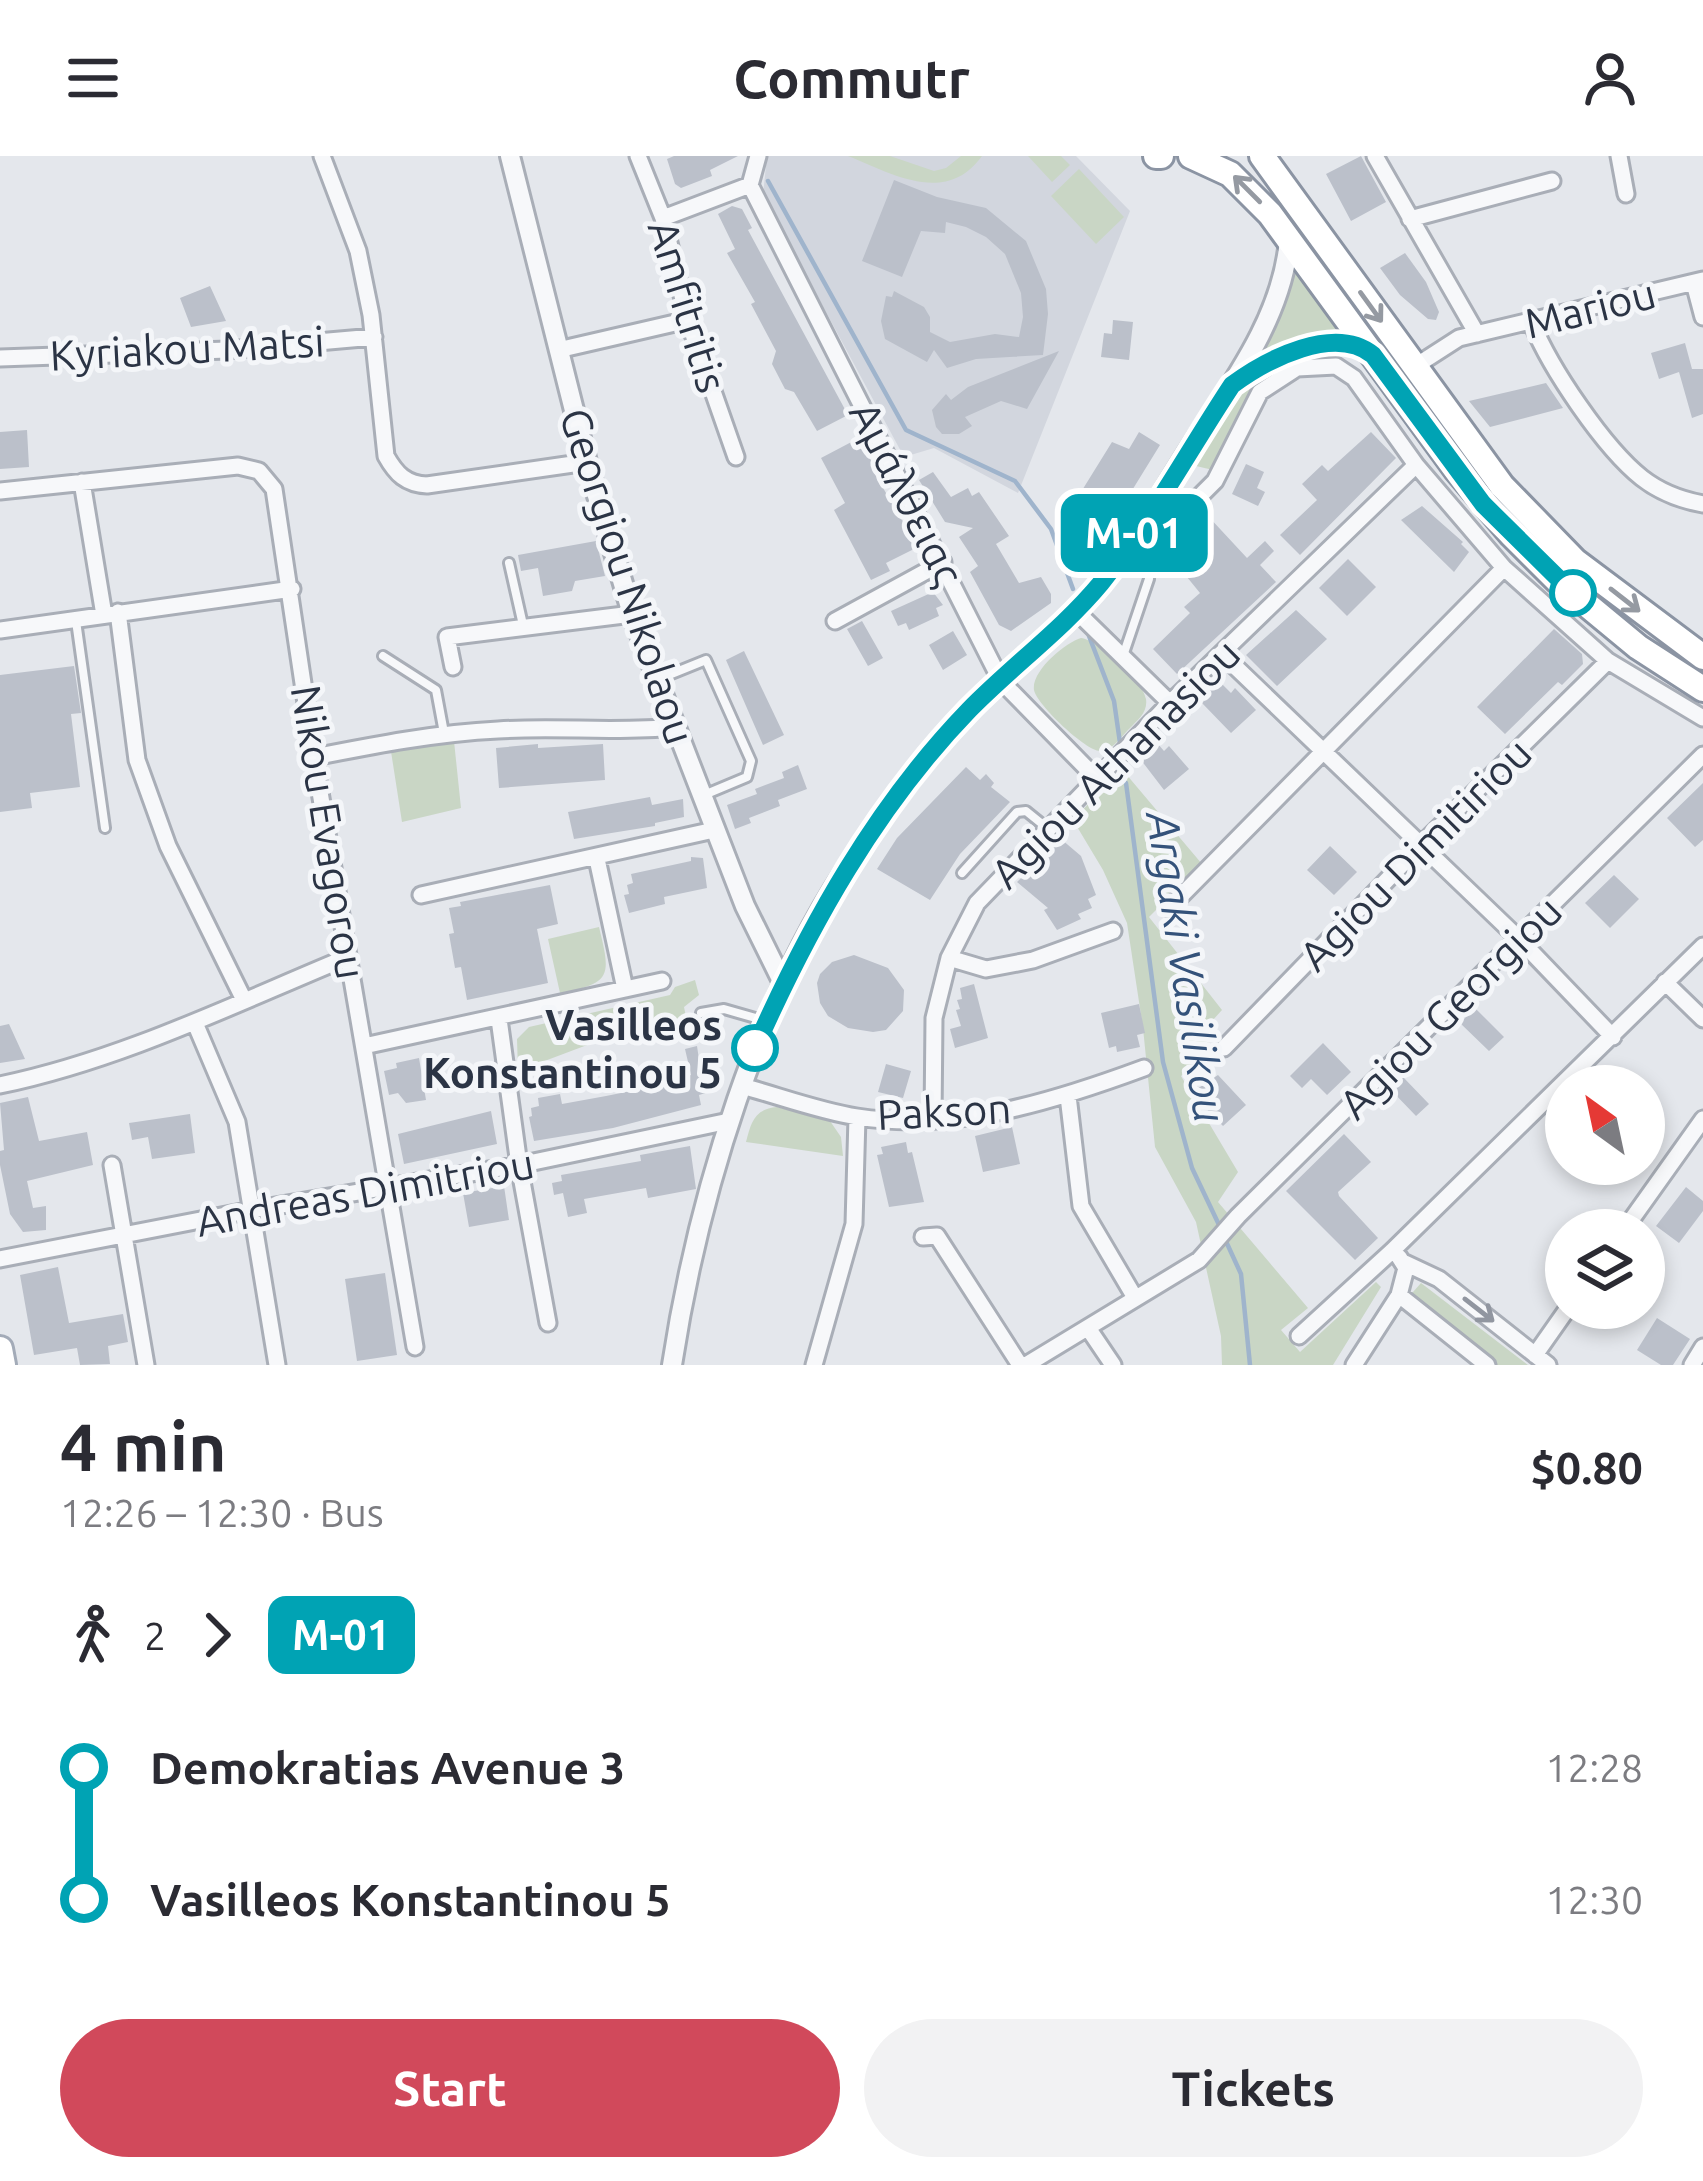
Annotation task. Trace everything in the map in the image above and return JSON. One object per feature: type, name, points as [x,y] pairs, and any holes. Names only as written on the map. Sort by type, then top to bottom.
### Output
[{"type":"main road","points":[[1191,156],[1230,173],[1249,189],[1483,504],[1512,535],[1557,580],[1638,647],[1703,689]]},
{"type":"main road","points":[[1262,156],[1502,486],[1591,574],[1703,657]]},
{"type":"main road","points":[[0,1353],[3,1365]]},
{"type":"street","points":[[322,156],[358,251],[374,337],[386,456],[403,478],[427,485],[587,462]]},
{"type":"street","name":"Georgiou Nikolaou","points":[[510,156],[587,462],[632,614],[745,906],[783,982]]},
{"type":"street","name":"Amfitritis","points":[[638,156],[663,218],[688,320],[736,457]]},
{"type":"street","points":[[663,218],[750,185],[758,156]]},
{"type":"street","name":"Mariou","points":[[1375,156],[1477,334]]},
{"type":"street","points":[[1619,156],[1626,194]]},
{"type":"street","points":[[1410,219],[1552,181]]},
{"type":"street","name":"Αμάλθειας","points":[[750,185],[1001,681],[1096,778]]},
{"type":"street","points":[[672,1365],[678,1323],[729,1121],[783,982],[853,859],[942,741],[1110,570],[1232,385],[1278,292],[1289,239]]},
{"type":"street","points":[[1698,282],[1703,317]]},
{"type":"street","name":"Mariou","points":[[1414,367],[1448,344],[1477,334],[1698,282]]},
{"type":"street","points":[[558,350],[688,320]]},
{"type":"street","points":[[1532,323],[1555,369],[1626,462],[1655,488],[1703,504]]},
{"type":"street","name":"Kyriakou Matsi","points":[[0,358],[227,350],[374,337]]},
{"type":"street","points":[[1232,385],[1266,361],[1302,350],[1348,341],[1373,355]]},
{"type":"street","points":[[1185,501],[1197,499],[1215,481],[1259,392],[1284,374],[1312,365],[1336,365],[1354,378],[1416,465],[1504,568],[1608,661],[1703,718]]},
{"type":"street","name":"Agiou Athanasiou","points":[[933,1120],[934,1018],[949,958],[977,903],[1170,703],[1416,465]]},
{"type":"street","name":"Nikou Evagorou","points":[[82,482],[238,466],[259,471],[278,500],[314,757],[415,1347]]},
{"type":"street","points":[[0,491],[82,482],[137,760],[169,846],[244,1000]]},
{"type":"street","points":[[835,621],[943,562]]},
{"type":"street","points":[[1169,908],[1504,568]]},
{"type":"street","points":[[0,630],[292,589]]},
{"type":"street","points":[[1075,610],[1170,703]]},
{"type":"street","points":[[453,667],[447,637],[632,614]]},
{"type":"street","points":[[1222,654],[1519,939],[1613,1036]]},
{"type":"street","name":"Agiou Dimitiriou","points":[[1224,1048],[1608,661]]},
{"type":"street","points":[[314,757],[498,730],[675,727]]},
{"type":"street","name":"Agiou Georgiou","points":[[1023,1365],[1199,1260],[1703,755]]},
{"type":"street","points":[[421,895],[714,830]]},
{"type":"street","points":[[597,859],[625,989]]},
{"type":"street","points":[[949,958],[986,969],[1033,960],[1113,931]]},
{"type":"street","points":[[1299,1336],[1398,1257],[1703,946]]},
{"type":"street","points":[[0,1085],[49,1075],[195,1022],[348,956]]},
{"type":"street","points":[[364,1046],[662,981]]},
{"type":"street","points":[[1665,982],[1703,1019]]},
{"type":"street","points":[[499,1019],[548,1323]]},
{"type":"street","points":[[195,1022],[237,1122],[277,1365]]},
{"type":"street","name":"Pakson","points":[[742,1086],[857,1117],[933,1120],[1022,1108],[1144,1069]]},
{"type":"street","points":[[1068,1096],[1081,1206],[1134,1296]]},
{"type":"street","points":[[814,1365],[854,1224],[857,1117]]},
{"type":"street","points":[[1639,1209],[1703,1119]]},
{"type":"street","name":"Andreas Dimitriou","points":[[0,1259],[519,1165],[729,1121]]},
{"type":"street","points":[[112,1165],[146,1365]]},
{"type":"street","points":[[923,1237],[938,1236],[1023,1365]]},
{"type":"street","points":[[1354,1365],[1399,1295],[1406,1275],[1398,1257]]},
{"type":"street","points":[[1398,1257],[1439,1280],[1542,1360],[1558,1329]]},
{"type":"street","points":[[1399,1295],[1487,1365]]},
{"type":"street","points":[[1088,1328],[1113,1365]]},
{"type":"street","points":[[1692,1365],[1703,1347]]},
{"type":"lane","points":[[508,562],[523,625]]},
{"type":"lane","points":[[1124,653],[1149,579]]},
{"type":"lane","points":[[76,619],[105,828]]},
{"type":"lane","points":[[383,656],[436,690],[445,735]]},
{"type":"lane","points":[[658,680],[706,660],[751,761],[747,777],[702,796]]},
{"type":"lane","points":[[962,873],[1017,812],[1026,811],[1047,828]]},
{"type":"lane","points":[[701,1013],[724,1009],[767,1022]]},
{"type":"shaded area","points":[[767,156],[1076,156],[1130,211],[1018,493],[934,448],[904,457],[763,195]]},
{"type":"green space","points":[[848,156],[890,156],[934,171],[961,156],[982,156],[968,171],[936,183],[901,177]]},
{"type":"green space","points":[[1028,156],[1061,156],[1070,165],[1052,182]]},
{"type":"green space","points":[[1079,169],[1124,217],[1096,244],[1051,196]]},
{"type":"green space","points":[[1294,262],[1376,367],[1349,355],[1333,354],[1285,366],[1261,384],[1213,470],[1196,466],[1251,367]]},
{"type":"green space","points":[[1081,638],[1119,662],[1146,699],[1139,719],[1116,743],[1100,751],[1074,736],[1034,690],[1044,666]]},
{"type":"green space","points":[[454,741],[461,808],[402,822],[390,745]]},
{"type":"green space","points":[[1126,774],[1202,864],[1149,917],[1222,1010],[1202,1032],[1212,1049],[1181,1076],[1238,1172],[1218,1202],[1308,1308],[1281,1330],[1300,1352],[1376,1282],[1381,1287],[1333,1365],[1222,1365],[1221,1336],[1196,1222],[1155,1147],[1127,923],[1073,820],[1115,776]]},
{"type":"green space","points":[[599,927],[604,975],[590,985],[560,993],[548,939]]},
{"type":"green space","points":[[695,980],[699,995],[684,1007],[686,1017],[635,1027],[518,1071],[517,1039],[529,1027],[670,995],[675,987]]},
{"type":"green space","points":[[777,1107],[830,1121],[841,1137],[843,1156],[746,1142],[758,1114]]},
{"type":"green space","points":[[1421,1283],[1528,1365],[1489,1365],[1405,1301]]},
{"type":"building","points":[[738,156],[710,170],[712,176],[681,188],[675,184],[667,159]]},
{"type":"building","points":[[1361,156],[1386,202],[1351,221],[1326,174]]},
{"type":"building","points":[[894,180],[937,197],[986,208],[1026,241],[1046,289],[1043,355],[976,359],[947,368],[934,350],[927,362],[885,339],[881,321],[886,296],[892,297],[894,291],[924,307],[930,332],[950,342],[995,334],[1019,337],[1023,317],[1021,293],[1005,254],[966,227],[946,222],[945,233],[921,231],[902,277],[862,261]]},
{"type":"building","points":[[732,206],[742,209],[752,228],[748,230],[848,415],[817,431],[772,364],[776,351],[727,253],[735,249],[718,214]]},
{"type":"building","points":[[1405,253],[1426,282],[1439,312],[1436,320],[1428,319],[1400,295],[1380,268]]},
{"type":"building","points":[[210,286],[226,321],[191,327],[180,298]]},
{"type":"building","points":[[1113,320],[1133,322],[1129,360],[1101,357],[1104,333],[1112,334]]},
{"type":"building","points":[[1685,343],[1692,369],[1703,369],[1703,414],[1692,418],[1679,372],[1659,379],[1651,353]]},
{"type":"building","points":[[1059,351],[1027,409],[1001,401],[965,417],[972,426],[959,434],[942,434],[936,427],[932,410],[946,394],[951,400],[968,387]]},
{"type":"building","points":[[1546,383],[1563,408],[1490,427],[1469,401]]},
{"type":"building","points":[[27,430],[29,467],[0,469],[0,432]]},
{"type":"building","points":[[1139,432],[1160,445],[1089,552],[1072,542],[1081,528],[1075,524],[1078,519],[1068,513],[1112,442],[1129,449]]},
{"type":"building","points":[[1371,432],[1396,458],[1300,555],[1280,535],[1317,500],[1302,484],[1322,465],[1328,471]]},
{"type":"building","points":[[859,438],[918,547],[886,563],[890,571],[871,580],[834,510],[845,503],[821,458]]},
{"type":"building","points":[[1246,464],[1264,472],[1257,488],[1265,492],[1258,506],[1232,494]]},
{"type":"building","points":[[933,472],[951,497],[968,488],[972,496],[979,492],[1009,536],[996,544],[1019,583],[1041,577],[1051,594],[1051,603],[1011,631],[999,625],[970,572],[978,566],[959,537],[973,528],[945,522],[919,480]]},
{"type":"building","points":[[1422,506],[1469,552],[1454,572],[1401,520]]},
{"type":"building","points":[[1208,516],[1247,558],[1265,541],[1274,551],[1260,565],[1276,582],[1177,674],[1153,649],[1190,613],[1184,607],[1200,593],[1160,544],[1178,529],[1185,538]]},
{"type":"building","points":[[596,541],[605,576],[575,581],[572,591],[543,596],[538,568],[521,571],[518,555]]},
{"type":"building","points":[[1348,559],[1376,587],[1347,616],[1319,588]]},
{"type":"building","points":[[933,592],[943,605],[936,608],[939,616],[909,630],[906,623],[898,626],[891,611]]},
{"type":"building","points":[[1296,610],[1327,639],[1277,686],[1246,655]]},
{"type":"building","points":[[862,621],[883,658],[868,666],[847,629]]},
{"type":"building","points":[[1554,629],[1582,654],[1583,664],[1505,734],[1477,707]]},
{"type":"building","points":[[953,631],[967,655],[943,670],[929,645]]},
{"type":"building","points":[[744,651],[784,735],[763,745],[726,660]]},
{"type":"building","points":[[74,666],[81,713],[71,714],[80,787],[30,793],[32,808],[0,812],[0,675]]},
{"type":"building","points":[[1217,679],[1231,693],[1235,688],[1256,710],[1231,733],[1202,703],[1207,698],[1202,693]]},
{"type":"building","points":[[538,744],[538,748],[603,744],[605,780],[499,788],[496,748]]},
{"type":"building","points":[[1158,744],[1164,751],[1169,746],[1189,769],[1164,790],[1141,760]]},
{"type":"building","points":[[798,765],[807,789],[778,800],[780,806],[735,829],[727,805],[757,794],[755,789],[784,778],[782,772]]},
{"type":"building","points":[[966,767],[980,780],[986,774],[994,783],[991,787],[1010,802],[960,854],[930,900],[877,869],[897,838]]},
{"type":"building","points":[[1703,783],[1703,840],[1695,847],[1667,818]]},
{"type":"building","points":[[650,797],[652,805],[683,799],[684,817],[574,839],[568,812]]},
{"type":"building","points":[[1061,839],[1081,856],[1096,895],[1088,899],[1092,908],[1078,914],[1081,919],[1057,930],[1044,910],[1048,908],[1017,882]]},
{"type":"building","points":[[1330,846],[1357,872],[1334,895],[1307,870]]},
{"type":"building","points":[[691,857],[703,858],[707,888],[664,897],[665,904],[629,913],[624,895],[633,883],[631,874],[691,861]]},
{"type":"building","points":[[1614,875],[1639,899],[1610,928],[1585,903]]},
{"type":"building","points":[[550,885],[558,924],[537,929],[548,983],[467,1000],[461,967],[455,968],[449,908]]},
{"type":"building","points":[[854,955],[888,968],[904,990],[903,1011],[886,1030],[848,1028],[828,1016],[820,1003],[820,974],[832,962]]},
{"type":"building","points":[[974,984],[988,1038],[955,1048],[950,1029],[961,1026],[956,1010],[960,1009],[957,1000],[962,999],[960,988]]},
{"type":"building","points":[[1139,1004],[1145,1033],[1137,1035],[1140,1047],[1117,1052],[1116,1046],[1109,1048],[1101,1013]]},
{"type":"building","points":[[1475,1008],[1504,1037],[1489,1051],[1460,1023]]},
{"type":"building","points":[[9,1024],[25,1059],[0,1063],[0,1026]]},
{"type":"building","points":[[1323,1043],[1351,1072],[1327,1095],[1311,1079],[1302,1088],[1290,1076]]},
{"type":"building","points":[[697,1046],[700,1066],[713,1063],[716,1075],[706,1077],[709,1092],[699,1095],[701,1105],[613,1128],[534,1141],[529,1117],[531,1108],[539,1106],[538,1098],[560,1094],[562,1104],[636,1090],[644,1075],[657,1072],[660,1088],[683,1082],[682,1077],[691,1075],[685,1049]]},
{"type":"building","points":[[419,1058],[426,1100],[406,1103],[398,1093],[389,1095],[384,1071]]},
{"type":"building","points":[[886,1064],[911,1071],[903,1098],[878,1092]]},
{"type":"building","points":[[1218,1075],[1246,1105],[1223,1126],[1191,1093]]},
{"type":"building","points":[[1403,1077],[1429,1104],[1416,1116],[1390,1089]]},
{"type":"building","points":[[28,1097],[39,1141],[87,1132],[93,1165],[27,1181],[33,1208],[46,1206],[46,1230],[23,1232],[10,1214],[0,1165],[0,1151],[4,1150],[0,1103]]},
{"type":"building","points":[[491,1111],[497,1144],[404,1164],[398,1134]]},
{"type":"building","points":[[190,1114],[195,1153],[152,1159],[148,1137],[132,1140],[129,1123]]},
{"type":"building","points":[[1012,1127],[1020,1164],[983,1172],[975,1136]]},
{"type":"building","points":[[1344,1134],[1371,1162],[1339,1196],[1378,1238],[1355,1260],[1286,1191]]},
{"type":"building","points":[[906,1142],[924,1202],[889,1207],[877,1155],[883,1154],[881,1147]]},
{"type":"building","points":[[690,1146],[696,1189],[648,1198],[646,1188],[584,1199],[587,1213],[568,1217],[563,1193],[554,1195],[552,1183],[562,1181],[561,1175],[641,1161],[640,1155]]},
{"type":"building","points":[[504,1186],[509,1220],[469,1227],[463,1193]]},
{"type":"building","points":[[1686,1187],[1703,1201],[1703,1211],[1679,1243],[1665,1233],[1665,1214]]},
{"type":"building","points":[[58,1267],[69,1323],[123,1314],[128,1342],[108,1346],[110,1364],[80,1365],[77,1348],[34,1355],[20,1275]]},
{"type":"building","points":[[385,1273],[397,1355],[357,1361],[345,1279]]},
{"type":"building","points":[[1665,1323],[1690,1339],[1673,1365],[1661,1365],[1637,1350],[1650,1329],[1665,1329]]},
{"type":"waterway","name":"Argaki Vasilikou","points":[[768,181],[906,430],[1015,481],[1051,529],[1073,589]]},
{"type":"waterway","name":"Argaki Vasilikou","points":[[1089,636],[1114,701],[1120,743]]},
{"type":"waterway","name":"Argaki Vasilikou","points":[[1126,783],[1163,1062],[1192,1168],[1220,1227]]},
{"type":"waterway","name":"Argaki Vasilikou","points":[[1224,1237],[1241,1274],[1250,1365]]},
{"type":"bus line","name":"M-01","points":[[755,1048],[783,982],[820,916],[894,802],[970,709],[1097,587],[1232,385],[1261,363],[1338,342],[1361,345],[1483,504],[1573,593]]},
{"type":"place","name":"Vasilleos Konstantinou 5","points":[[755,1048]]}]
